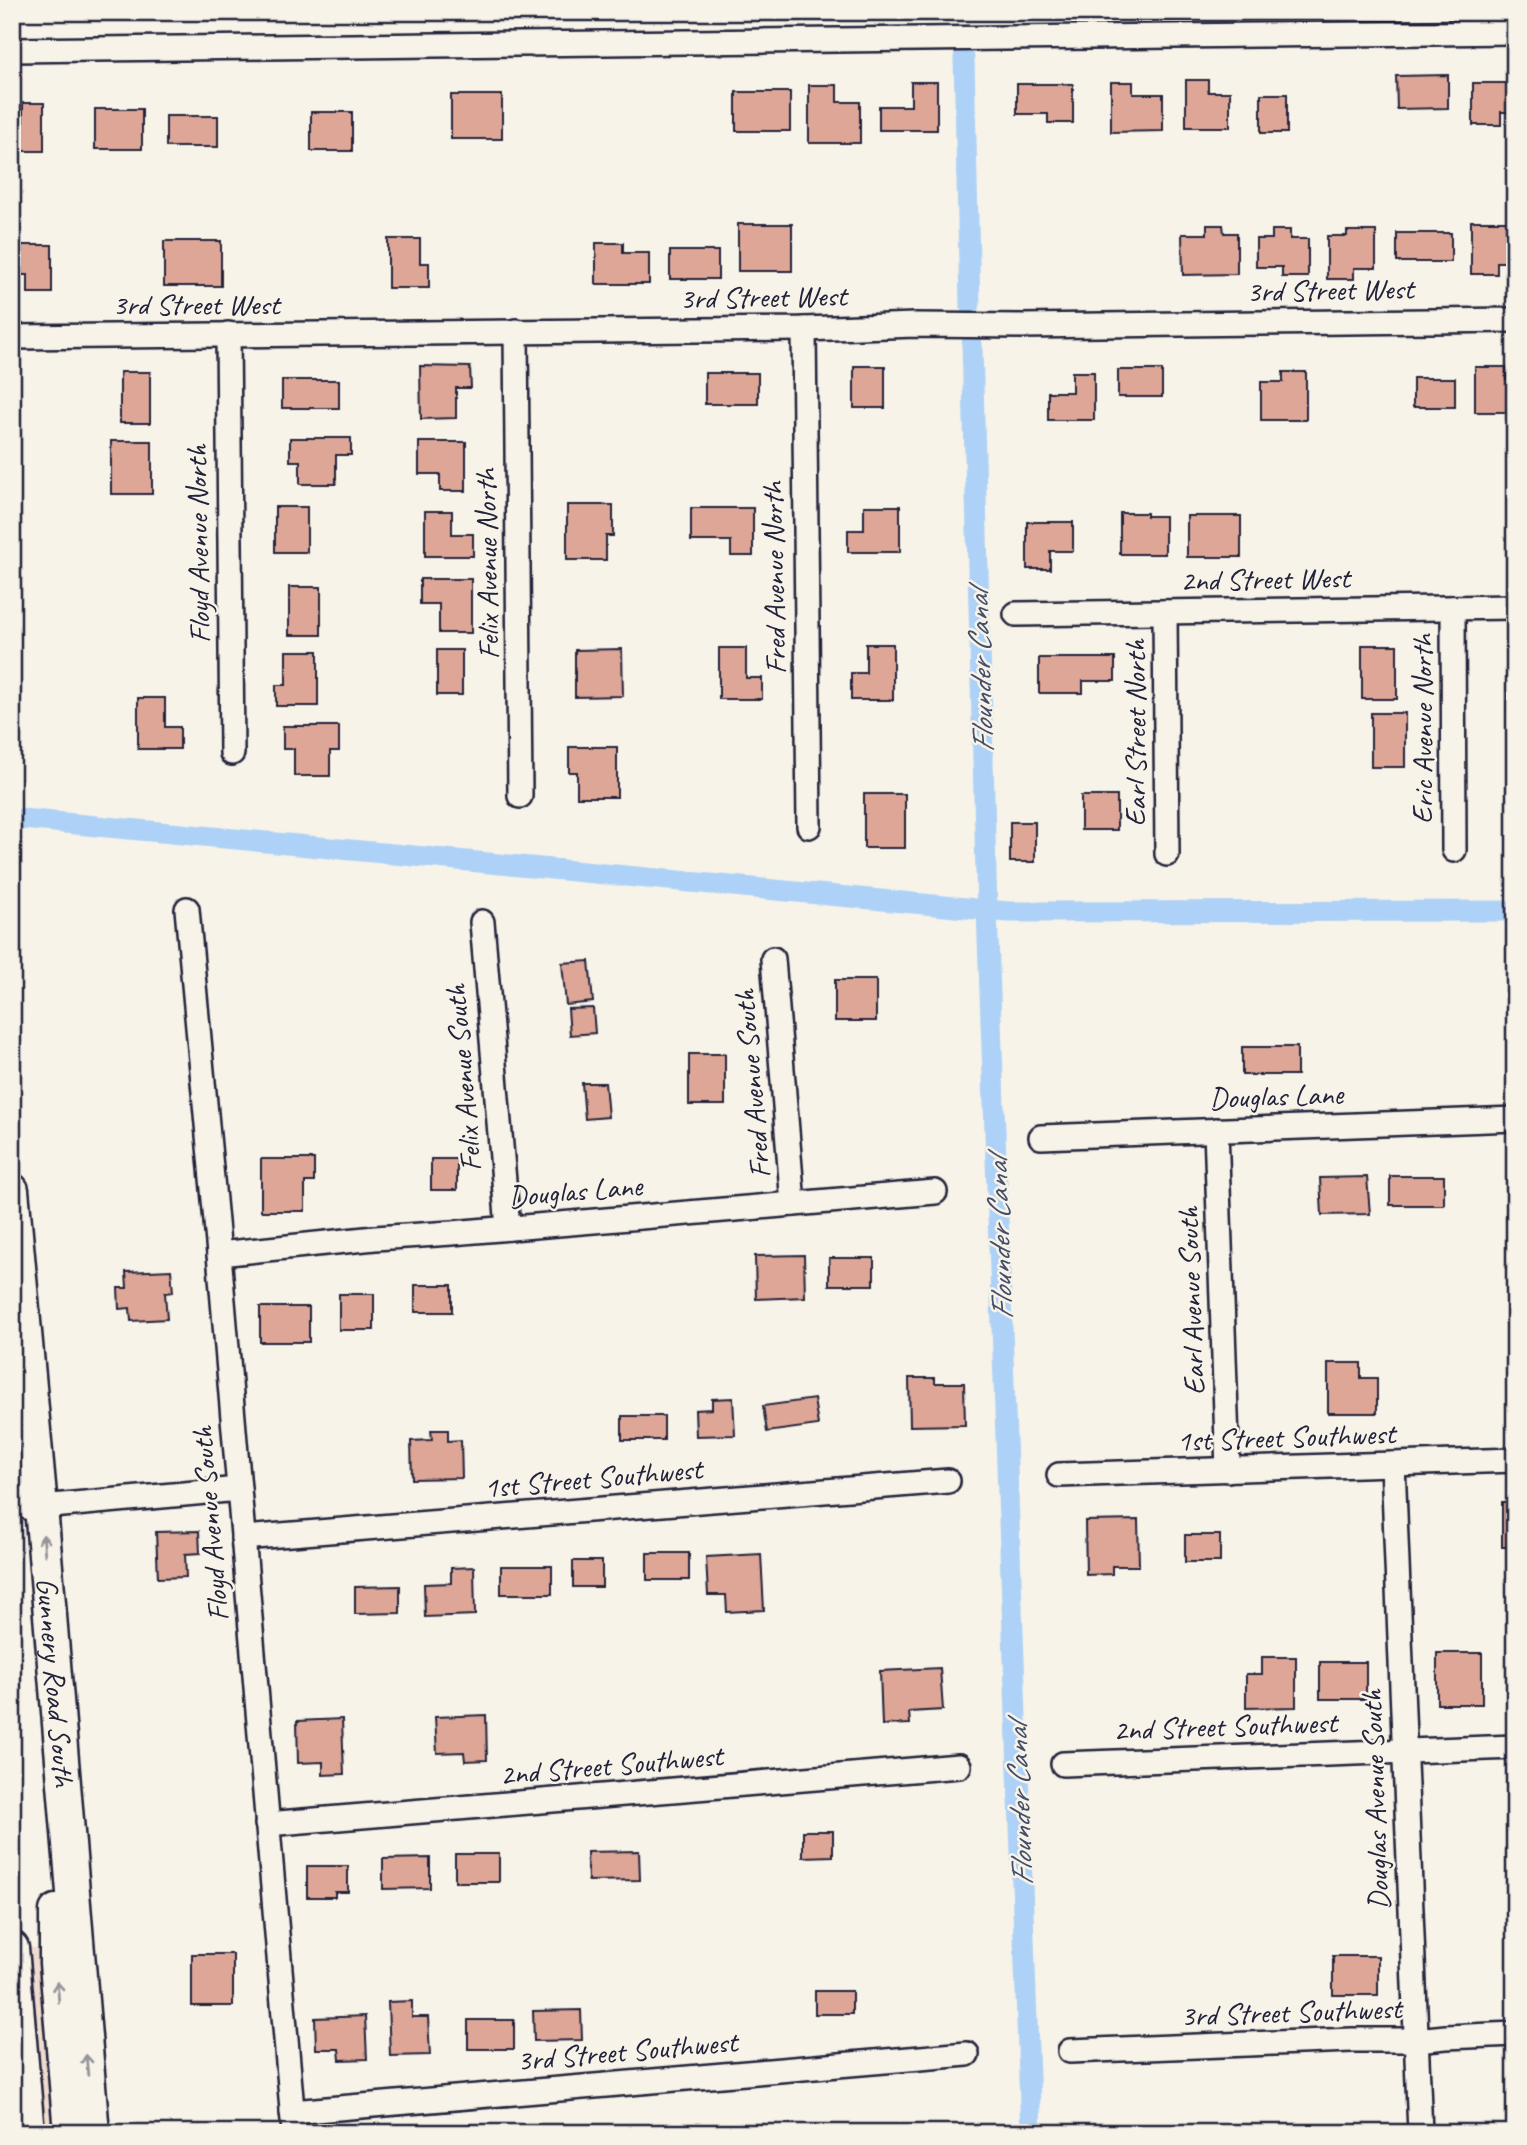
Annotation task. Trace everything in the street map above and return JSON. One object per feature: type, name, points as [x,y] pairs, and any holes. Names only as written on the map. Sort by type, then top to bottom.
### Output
[{"type":"main road","name":"Gunnery Road South","points":[[12,1190],[27,1502],[59,1721],[93,2133]]},
{"type":"main road","points":[[59,1721],[56,1963],[70,2133]]},
{"type":"main road","points":[[12,1948],[28,2133]]},
{"type":"street","points":[[12,50],[1515,32]]},
{"type":"street","name":"3rd Street West","points":[[12,337],[1515,320]]},
{"type":"street","name":"Fred Avenue North","points":[[804,329],[809,826]]},
{"type":"street","name":"Felix Avenue North","points":[[516,331],[520,796]]},
{"type":"street","name":"Floyd Avenue North","points":[[228,334],[232,753]]},
{"type":"street","name":"2nd Street West","points":[[1016,614],[1515,607]]},
{"type":"street","name":"Eric Avenue North","points":[[1452,608],[1454,850]]},
{"type":"street","name":"Earl Street North","points":[[1165,612],[1167,854]]},
{"type":"street","name":"Floyd Avenue South","points":[[187,909],[293,2123]]},
{"type":"street","name":"Felix Avenue South","points":[[482,922],[508,1228]]},
{"type":"street","name":"Fred Avenue South","points":[[773,959],[793,1204]]},
{"type":"street","name":"Douglas Lane","points":[[1041,1137],[1515,1119]]},
{"type":"street","name":"Earl Avenue South","points":[[1216,1130],[1228,1470]]},
{"type":"street","name":"Douglas Lane","points":[[219,1254],[375,1238],[935,1192]]},
{"type":"street","name":"1st Street Southwest","points":[[1059,1475],[1515,1460]]},
{"type":"street","name":"Douglas Avenue South","points":[[1393,1464],[1420,2133]]},
{"type":"street","name":"1st Street Southwest","points":[[243,1538],[948,1481]]},
{"type":"street","points":[[27,1502],[239,1489]]},
{"type":"street","name":"2nd Street Southwest","points":[[1063,1764],[1515,1747]]},
{"type":"street","name":"2nd Street Southwest","points":[[267,1824],[960,1766]]},
{"type":"street","name":"3rd Street Southwest","points":[[1070,2051],[1416,2040],[1515,2034]]},
{"type":"street","name":"3rd Street Southwest","points":[[293,2123],[967,2054]]},
{"type":"shaded area","points":[[45,1947],[60,2133],[38,2133],[23,1949]]},
{"type":"building","points":[[1448,75],[1448,108],[1397,109],[1396,76]]},
{"type":"building","points":[[1186,80],[1208,80],[1208,92],[1230,92],[1230,127],[1186,127]]},
{"type":"building","points":[[911,82],[937,82],[937,130],[879,130],[879,106],[911,106]]},
{"type":"building","points":[[1111,82],[1133,82],[1133,94],[1163,94],[1163,131],[1111,132]]},
{"type":"building","points":[[1473,83],[1515,83],[1515,112],[1501,112],[1501,125],[1473,125]]},
{"type":"building","points":[[1017,84],[1073,84],[1073,123],[1048,123],[1048,114],[1017,114]]},
{"type":"building","points":[[809,85],[837,85],[837,102],[860,102],[860,143],[809,143]]},
{"type":"building","points":[[736,92],[790,92],[790,131],[736,131]]},
{"type":"building","points":[[1261,94],[1287,94],[1287,133],[1261,133]]},
{"type":"building","points":[[451,95],[502,95],[502,139],[451,139]]},
{"type":"building","points":[[23,103],[44,103],[44,151],[12,151],[12,123],[23,123]]},
{"type":"building","points":[[95,109],[142,109],[142,149],[95,149]]},
{"type":"building","points":[[311,112],[352,112],[352,151],[311,151]]},
{"type":"building","points":[[166,116],[218,116],[218,147],[166,147]]},
{"type":"building","points":[[1471,221],[1515,221],[1515,262],[1497,262],[1497,274],[1471,274]]},
{"type":"building","points":[[738,224],[792,224],[792,271],[738,271]]},
{"type":"building","points":[[1207,225],[1223,225],[1224,233],[1237,233],[1237,274],[1183,275],[1182,234],[1207,234]]},
{"type":"building","points":[[1272,230],[1290,230],[1290,239],[1308,239],[1308,277],[1282,277],[1282,267],[1256,267],[1256,239],[1272,239]]},
{"type":"building","points":[[1347,231],[1376,231],[1376,268],[1354,268],[1354,279],[1327,279],[1327,236],[1347,236]]},
{"type":"building","points":[[1397,233],[1451,233],[1451,262],[1397,262]]},
{"type":"building","points":[[388,239],[420,239],[420,263],[429,263],[429,288],[388,288]]},
{"type":"building","points":[[164,241],[221,241],[221,286],[164,286]]},
{"type":"building","points":[[596,243],[623,243],[623,253],[649,253],[649,284],[596,284]]},
{"type":"building","points":[[12,245],[52,245],[52,293],[28,293],[28,275],[12,275]]},
{"type":"building","points":[[670,251],[718,251],[718,279],[670,279]]},
{"type":"building","points":[[420,366],[470,367],[471,388],[456,388],[456,418],[421,419]]},
{"type":"building","points":[[854,366],[885,366],[885,408],[854,408]]},
{"type":"building","points":[[1475,367],[1506,367],[1506,379],[1515,379],[1515,412],[1475,412]]},
{"type":"building","points":[[1118,370],[1162,370],[1162,397],[1118,397]]},
{"type":"building","points":[[120,372],[150,372],[150,423],[120,423]]},
{"type":"building","points":[[1072,372],[1094,372],[1094,420],[1048,420],[1048,392],[1072,392]]},
{"type":"building","points":[[1283,372],[1306,372],[1306,420],[1261,420],[1261,382],[1283,382]]},
{"type":"building","points":[[705,373],[758,373],[758,404],[705,404]]},
{"type":"building","points":[[1413,378],[1455,378],[1455,407],[1413,407]]},
{"type":"building","points":[[282,380],[339,380],[339,408],[282,408]]},
{"type":"building","points":[[290,438],[351,438],[351,455],[336,455],[336,484],[300,484],[300,461],[290,461]]},
{"type":"building","points":[[111,441],[152,441],[152,494],[111,494]]},
{"type":"building","points":[[419,442],[466,442],[466,491],[440,491],[440,474],[419,474]]},
{"type":"building","points":[[567,505],[613,505],[613,536],[606,536],[606,560],[567,560]]},
{"type":"building","points":[[864,506],[900,506],[900,552],[848,552],[848,530],[864,530]]},
{"type":"building","points":[[275,507],[307,507],[307,552],[275,552]]},
{"type":"building","points":[[691,508],[753,508],[753,556],[731,556],[731,541],[691,541]]},
{"type":"building","points":[[425,511],[452,511],[452,534],[473,534],[473,556],[425,556]]},
{"type":"building","points":[[1120,513],[1165,516],[1165,554],[1120,554]]},
{"type":"building","points":[[1187,516],[1241,516],[1241,557],[1187,557]]},
{"type":"building","points":[[1027,522],[1073,522],[1073,551],[1050,551],[1050,569],[1027,569]]},
{"type":"building","points":[[420,579],[471,579],[471,633],[439,633],[439,604],[420,604]]},
{"type":"building","points":[[289,587],[321,587],[321,635],[289,635]]},
{"type":"building","points":[[866,644],[893,644],[893,700],[851,700],[851,673],[866,673]]},
{"type":"building","points":[[1362,645],[1397,645],[1397,699],[1362,699]]},
{"type":"building","points":[[719,648],[746,648],[746,678],[762,678],[762,699],[719,699]]},
{"type":"building","points":[[622,649],[623,696],[575,697],[575,650]]},
{"type":"building","points":[[437,650],[462,650],[462,695],[437,695]]},
{"type":"building","points":[[286,651],[318,651],[318,706],[276,706],[276,685],[286,685]]},
{"type":"building","points":[[1039,658],[1115,658],[1115,681],[1083,681],[1083,693],[1039,693]]},
{"type":"building","points":[[1508,662],[1515,662],[1515,709],[1508,709]]},
{"type":"building","points":[[138,698],[165,698],[165,727],[180,727],[180,749],[138,749]]},
{"type":"building","points":[[1371,713],[1405,713],[1405,767],[1371,767]]},
{"type":"building","points":[[283,726],[339,726],[339,751],[330,751],[330,776],[294,776],[294,749],[283,749]]},
{"type":"building","points":[[569,747],[617,747],[617,797],[577,797],[577,772],[569,772]]},
{"type":"building","points":[[864,794],[905,794],[905,848],[864,848]]},
{"type":"building","points":[[1081,796],[1117,796],[1117,830],[1081,830]]},
{"type":"building","points":[[1010,822],[1035,822],[1035,862],[1010,862]]},
{"type":"building","points":[[589,961],[593,1002],[566,1005],[562,963]]},
{"type":"building","points":[[835,980],[876,980],[876,1021],[835,1021]]},
{"type":"building","points":[[593,1008],[595,1033],[570,1035],[568,1009]]},
{"type":"building","points":[[1242,1047],[1297,1047],[1297,1075],[1242,1075]]},
{"type":"building","points":[[689,1054],[725,1054],[725,1105],[689,1105]]},
{"type":"building","points":[[582,1083],[605,1083],[608,1117],[585,1119]]},
{"type":"building","points":[[261,1159],[314,1159],[314,1182],[305,1182],[305,1211],[261,1211]]},
{"type":"building","points":[[431,1159],[457,1159],[457,1190],[431,1190]]},
{"type":"building","points":[[1390,1176],[1444,1176],[1444,1205],[1390,1205]]},
{"type":"building","points":[[1367,1177],[1370,1214],[1322,1215],[1320,1178]]},
{"type":"building","points":[[804,1255],[805,1297],[756,1299],[755,1256]]},
{"type":"building","points":[[829,1258],[874,1258],[874,1285],[829,1285]]},
{"type":"building","points":[[171,1270],[173,1292],[165,1293],[167,1319],[131,1321],[130,1308],[119,1309],[118,1288],[127,1288],[126,1272]]},
{"type":"building","points":[[415,1285],[452,1285],[452,1312],[415,1312]]},
{"type":"building","points":[[339,1294],[374,1294],[374,1330],[339,1330]]},
{"type":"building","points":[[260,1307],[309,1307],[309,1342],[260,1342]]},
{"type":"building","points":[[1328,1363],[1361,1363],[1361,1378],[1377,1378],[1377,1413],[1328,1413]]},
{"type":"building","points":[[909,1378],[935,1378],[935,1383],[964,1383],[965,1425],[910,1426]]},
{"type":"building","points":[[733,1398],[735,1435],[696,1436],[695,1410],[712,1409],[712,1399]]},
{"type":"building","points":[[814,1399],[818,1425],[767,1432],[763,1406]]},
{"type":"building","points":[[622,1416],[664,1416],[664,1440],[622,1440]]},
{"type":"building","points":[[431,1430],[448,1430],[448,1441],[461,1440],[462,1478],[412,1479],[411,1441],[432,1440]]},
{"type":"building","points":[[1502,1502],[1515,1502],[1515,1547],[1502,1547]]},
{"type":"building","points":[[1138,1520],[1139,1566],[1112,1566],[1112,1574],[1086,1575],[1085,1521]]},
{"type":"building","points":[[199,1531],[200,1553],[185,1554],[186,1577],[158,1578],[156,1532]]},
{"type":"building","points":[[1185,1535],[1220,1535],[1220,1562],[1185,1562]]},
{"type":"building","points":[[647,1553],[689,1553],[689,1580],[647,1580]]},
{"type":"building","points":[[761,1554],[764,1610],[727,1612],[726,1595],[708,1595],[706,1557]]},
{"type":"building","points":[[573,1561],[602,1561],[602,1587],[573,1587]]},
{"type":"building","points":[[501,1566],[552,1566],[552,1594],[501,1594]]},
{"type":"building","points":[[474,1567],[475,1615],[425,1617],[424,1584],[451,1583],[451,1568]]},
{"type":"building","points":[[400,1586],[400,1613],[355,1614],[355,1587]]},
{"type":"building","points":[[1437,1653],[1482,1653],[1482,1704],[1437,1704]]},
{"type":"building","points":[[1262,1657],[1296,1657],[1296,1707],[1246,1708],[1246,1674],[1262,1674]]},
{"type":"building","points":[[1320,1662],[1366,1662],[1366,1699],[1320,1699]]},
{"type":"building","points":[[940,1668],[943,1710],[909,1712],[910,1724],[882,1725],[880,1671]]},
{"type":"building","points":[[486,1715],[487,1760],[465,1761],[464,1752],[437,1753],[435,1717]]},
{"type":"building","points":[[342,1719],[344,1774],[323,1775],[323,1762],[298,1763],[297,1721]]},
{"type":"building","points":[[1507,1805],[1515,1805],[1515,1834],[1507,1834]]},
{"type":"building","points":[[803,1831],[833,1831],[833,1856],[803,1857]]},
{"type":"building","points":[[639,1851],[640,1880],[588,1881],[587,1852]]},
{"type":"building","points":[[455,1854],[499,1854],[499,1882],[455,1882]]},
{"type":"building","points":[[430,1858],[430,1888],[383,1889],[383,1859]]},
{"type":"building","points":[[307,1866],[348,1866],[348,1892],[335,1892],[335,1897],[307,1897]]},
{"type":"building","points":[[192,1954],[233,1954],[233,2006],[192,2006]]},
{"type":"building","points":[[1333,1956],[1378,1956],[1378,1995],[1333,1995]]},
{"type":"building","points":[[815,1991],[852,1991],[852,2014],[815,2014]]},
{"type":"building","points":[[412,2001],[412,2017],[428,2017],[430,2055],[390,2056],[388,2002]]},
{"type":"building","points":[[581,2010],[582,2040],[534,2041],[533,2011]]},
{"type":"building","points":[[365,2016],[367,2059],[340,2060],[339,2049],[316,2049],[315,2018]]},
{"type":"building","points":[[468,2020],[514,2020],[514,2049],[468,2049]]},
{"type":"waterway","name":"Flounder Canal","points":[[964,58],[970,304]]},
{"type":"waterway","name":"Flounder Canal","points":[[972,344],[987,910],[1031,2133]]},
{"type":"waterway","points":[[22,819],[1008,912],[1515,911]]}]
